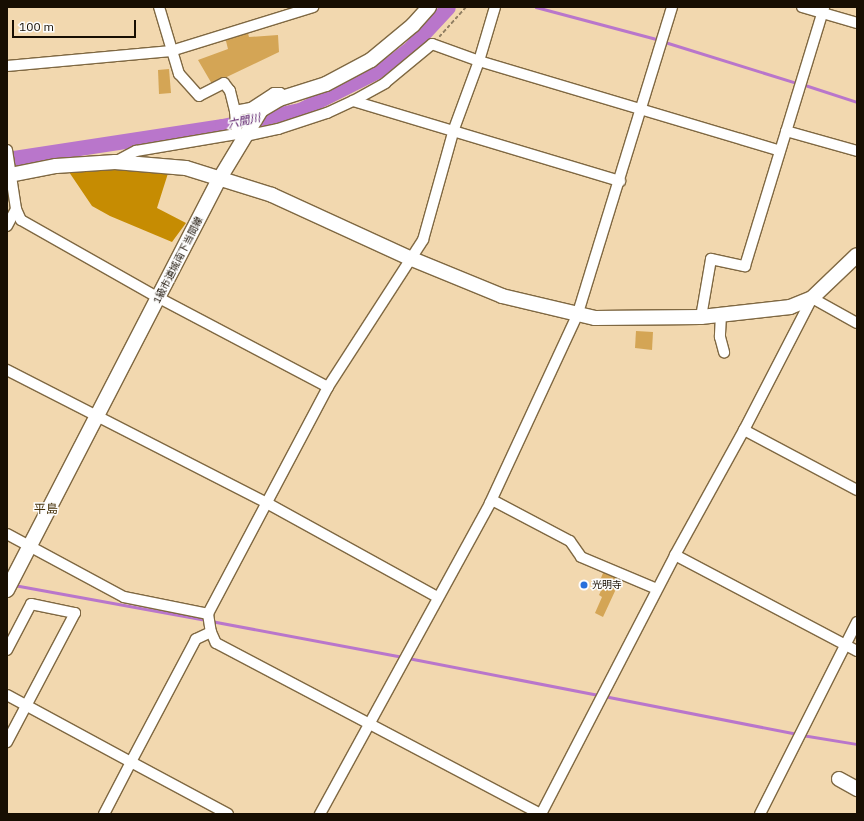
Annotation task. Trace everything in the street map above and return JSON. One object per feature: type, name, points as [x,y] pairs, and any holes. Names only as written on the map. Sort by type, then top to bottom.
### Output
[{"type":"street","points":[[159,7],[179,74],[199,96],[224,83],[230,91],[240,125]]},
{"type":"street","points":[[7,66],[171,51],[313,7]]},
{"type":"street","name":"1級市道城南下当間線","points":[[10,584],[220,178],[240,125],[260,110],[285,98],[326,84],[371,60],[413,25],[429,7]]},
{"type":"street","points":[[495,7],[479,61],[454,129],[423,240],[328,387],[265,502],[208,614],[211,632],[216,643],[540,814],[606,690],[657,589],[744,430],[812,298],[857,255]]},
{"type":"street","points":[[320,814],[371,725],[437,597],[490,503],[577,316],[642,110],[672,7]]},
{"type":"street","points":[[802,7],[823,10],[857,23]]},
{"type":"street","points":[[701,317],[711,259],[745,266],[823,10]]},
{"type":"street","points":[[240,125],[278,129],[327,113],[353,101],[385,83],[432,44],[479,61],[780,151]]},
{"type":"street","points":[[115,162],[136,151],[237,134],[240,125],[251,108],[274,94],[280,93],[285,98]]},
{"type":"street","points":[[353,101],[454,129],[620,181]]},
{"type":"street","points":[[786,130],[857,151]]},
{"type":"street","points":[[7,150],[9,173],[16,209],[21,220],[159,298],[328,387]]},
{"type":"street","points":[[9,173],[56,166],[115,162],[186,168],[272,195],[412,259],[502,296],[577,316],[621,320],[701,317],[790,307],[812,298]]},
{"type":"street","points":[[7,226],[16,209]]},
{"type":"street","points":[[812,298],[857,323]]},
{"type":"street","points":[[721,315],[720,338],[724,352]]},
{"type":"street","points":[[7,370],[96,418],[265,502],[437,597]]},
{"type":"street","points":[[744,430],[857,490]]},
{"type":"street","points":[[490,503],[494,501],[570,541],[582,557],[657,589]]},
{"type":"street","points":[[7,534],[124,597],[208,614]]},
{"type":"street","points":[[675,556],[857,652]]},
{"type":"street","points":[[7,650],[31,604],[76,613],[7,742]]},
{"type":"street","points":[[760,814],[857,622]]},
{"type":"street","points":[[104,814],[196,639],[211,632]]},
{"type":"street","points":[[7,695],[228,814]]},
{"type":"street","points":[[839,779],[857,789]]},
{"type":"path","points":[[432,44],[466,7]]},
{"type":"shaded area","points":[[247,30],[249,37],[278,35],[279,52],[212,84],[198,60],[228,49],[225,37]]},
{"type":"shaded area","points":[[169,69],[171,93],[159,94],[158,70]]},
{"type":"shaded area","points":[[107,167],[170,167],[157,208],[186,223],[172,242],[110,216],[92,206],[69,172]]},
{"type":"shaded area","points":[[636,331],[653,332],[652,350],[635,348]]},
{"type":"shaded area","points":[[605,568],[622,576],[603,617],[595,613],[602,597],[599,595],[605,582],[601,578]]},
{"type":"waterway","name":"六間川","points":[[7,159],[222,126],[300,110],[387,66],[411,47],[448,7]]},
{"type":"waterway","points":[[536,7],[660,40]]},
{"type":"waterway","points":[[665,42],[797,83]]},
{"type":"waterway","points":[[802,84],[857,102]]},
{"type":"waterway","points":[[14,585],[206,620]]},
{"type":"waterway","points":[[211,621],[403,657]]},
{"type":"waterway","points":[[408,658],[599,695]]},
{"type":"waterway","points":[[604,696],[797,734]]},
{"type":"waterway","points":[[802,735],[857,744]]},
{"type":"place","name":"光明寺","points":[[584,585]]},
{"type":"district","name":"平島","points":[[46,509]]}]
